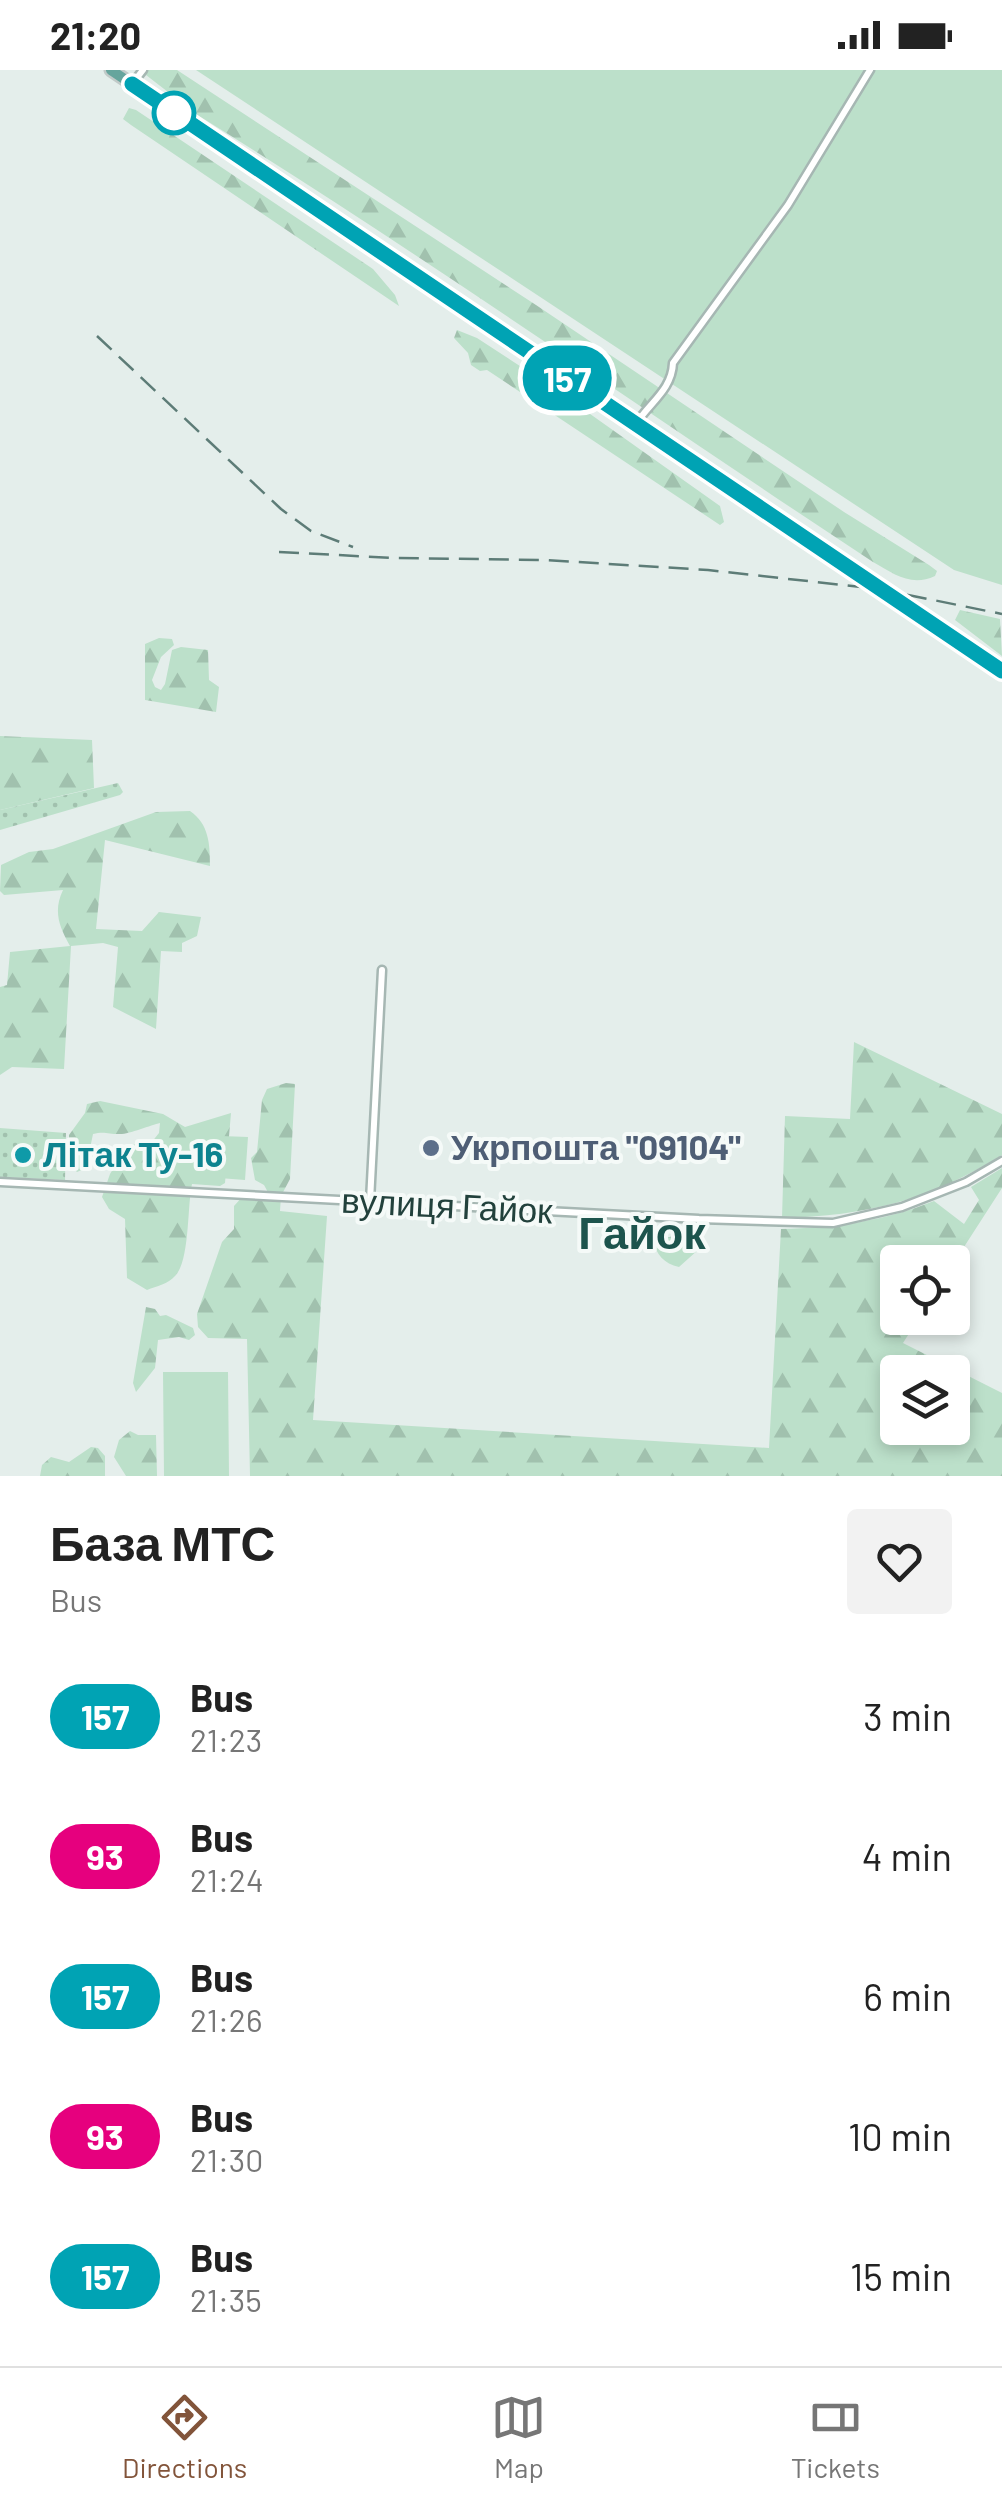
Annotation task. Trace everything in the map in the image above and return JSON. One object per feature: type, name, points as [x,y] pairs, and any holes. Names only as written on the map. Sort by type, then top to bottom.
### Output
[{"type":"main road","points":[[111,70],[1002,671]]},
{"type":"street","points":[[132,84],[142,70]]},
{"type":"street","points":[[635,424],[664,393],[673,363],[788,205],[870,70]]},
{"type":"street","points":[[370,1201],[382,970]]},
{"type":"street","name":"вулиця Гайок","points":[[0,1182],[660,1218],[834,1223],[902,1207],[966,1182],[1002,1161]]},
{"type":"green space","points":[[148,70],[177,70],[929,565],[937,571],[935,576],[910,580],[873,562],[454,280],[199,116],[146,75]]},
{"type":"green space","points":[[196,70],[1002,70],[1002,585],[954,570]]},
{"type":"green space","points":[[129,108],[373,269],[395,295],[399,306],[131,125],[123,119]]},
{"type":"green space","points":[[457,330],[477,338],[552,387],[720,506],[724,522],[720,525],[487,370],[480,371],[471,365],[468,353],[454,338]]},
{"type":"green space","points":[[960,610],[1000,619],[1002,656],[955,620]]},
{"type":"green space","points":[[159,638],[172,639],[174,645],[161,657],[152,680],[155,687],[161,690],[165,684],[172,650],[208,650],[209,680],[219,687],[216,712],[145,700],[145,644]]},
{"type":"green space","points":[[0,736],[92,740],[94,788],[0,810]]},
{"type":"green space","points":[[118,783],[123,792],[120,795],[0,830],[0,810]]},
{"type":"green space","points":[[190,811],[205,828],[210,866],[105,840],[96,929],[142,931],[159,912],[201,917],[197,936],[182,943],[182,952],[161,951],[156,1029],[113,1007],[118,947],[103,943],[71,946],[64,1069],[12,1067],[0,1075],[0,987],[7,985],[10,952],[70,946],[59,918],[63,890],[4,895],[0,891],[1,865],[29,852],[53,849],[156,812]]},
{"type":"green space","points":[[854,1042],[1002,1114],[1002,1155],[949,1184],[896,1203],[842,1214],[782,1218],[785,1116],[850,1119]]},
{"type":"green space","points":[[295,1084],[290,1179],[281,1196],[280,1211],[327,1216],[313,1420],[769,1448],[781,1229],[859,1222],[934,1201],[964,1224],[979,1200],[971,1187],[1002,1168],[1002,1188],[965,1245],[880,1245],[880,1335],[908,1335],[903,1343],[927,1355],[880,1355],[880,1445],[970,1445],[970,1377],[1002,1393],[1002,1476],[250,1476],[247,1339],[208,1338],[198,1327],[197,1314],[222,1242],[234,1229],[234,1206],[244,1195],[270,1196],[264,1185],[255,1180],[251,1158],[257,1152],[262,1100],[267,1089]]},
{"type":"green space","points":[[100,1101],[163,1114],[185,1127],[231,1113],[225,1183],[192,1184],[180,1269],[169,1281],[147,1290],[127,1278],[125,1219],[109,1209],[102,1197],[110,1174],[128,1145],[151,1143],[159,1133],[160,1123],[123,1134],[93,1134],[86,1168],[77,1172],[69,1164],[69,1135],[87,1104]]},
{"type":"green space","points":[[0,1128],[66,1133],[65,1180],[0,1177]]},
{"type":"green space","points":[[221,1136],[248,1137],[245,1180],[219,1178]]},
{"type":"green space","points":[[680,1235],[698,1238],[698,1250],[679,1267],[661,1258],[653,1240]]},
{"type":"green space","points":[[146,1307],[193,1328],[195,1335],[189,1340],[158,1340],[155,1368],[136,1392],[133,1383]]},
{"type":"green space","points":[[163,1372],[228,1372],[229,1476],[164,1476]]},
{"type":"green space","points":[[130,1431],[156,1435],[157,1476],[126,1476],[114,1457],[119,1440]]},
{"type":"green space","points":[[91,1447],[105,1456],[105,1476],[40,1476],[42,1465],[51,1457],[69,1462]]},
{"type":"railway","points":[[97,336],[281,509],[311,531],[353,547]]},
{"type":"railway","points":[[279,552],[545,560],[708,570],[879,589],[1002,614]]},
{"type":"bus line","name":"157","points":[[132,84],[1002,671]]},
{"type":"place","name":"Укрпошта \"09104\"","points":[[431,1148]]},
{"type":"place","name":"Літак Ту-16","points":[[23,1155]]},
{"type":"district","name":"Гайок","points":[[642,1233]]}]
